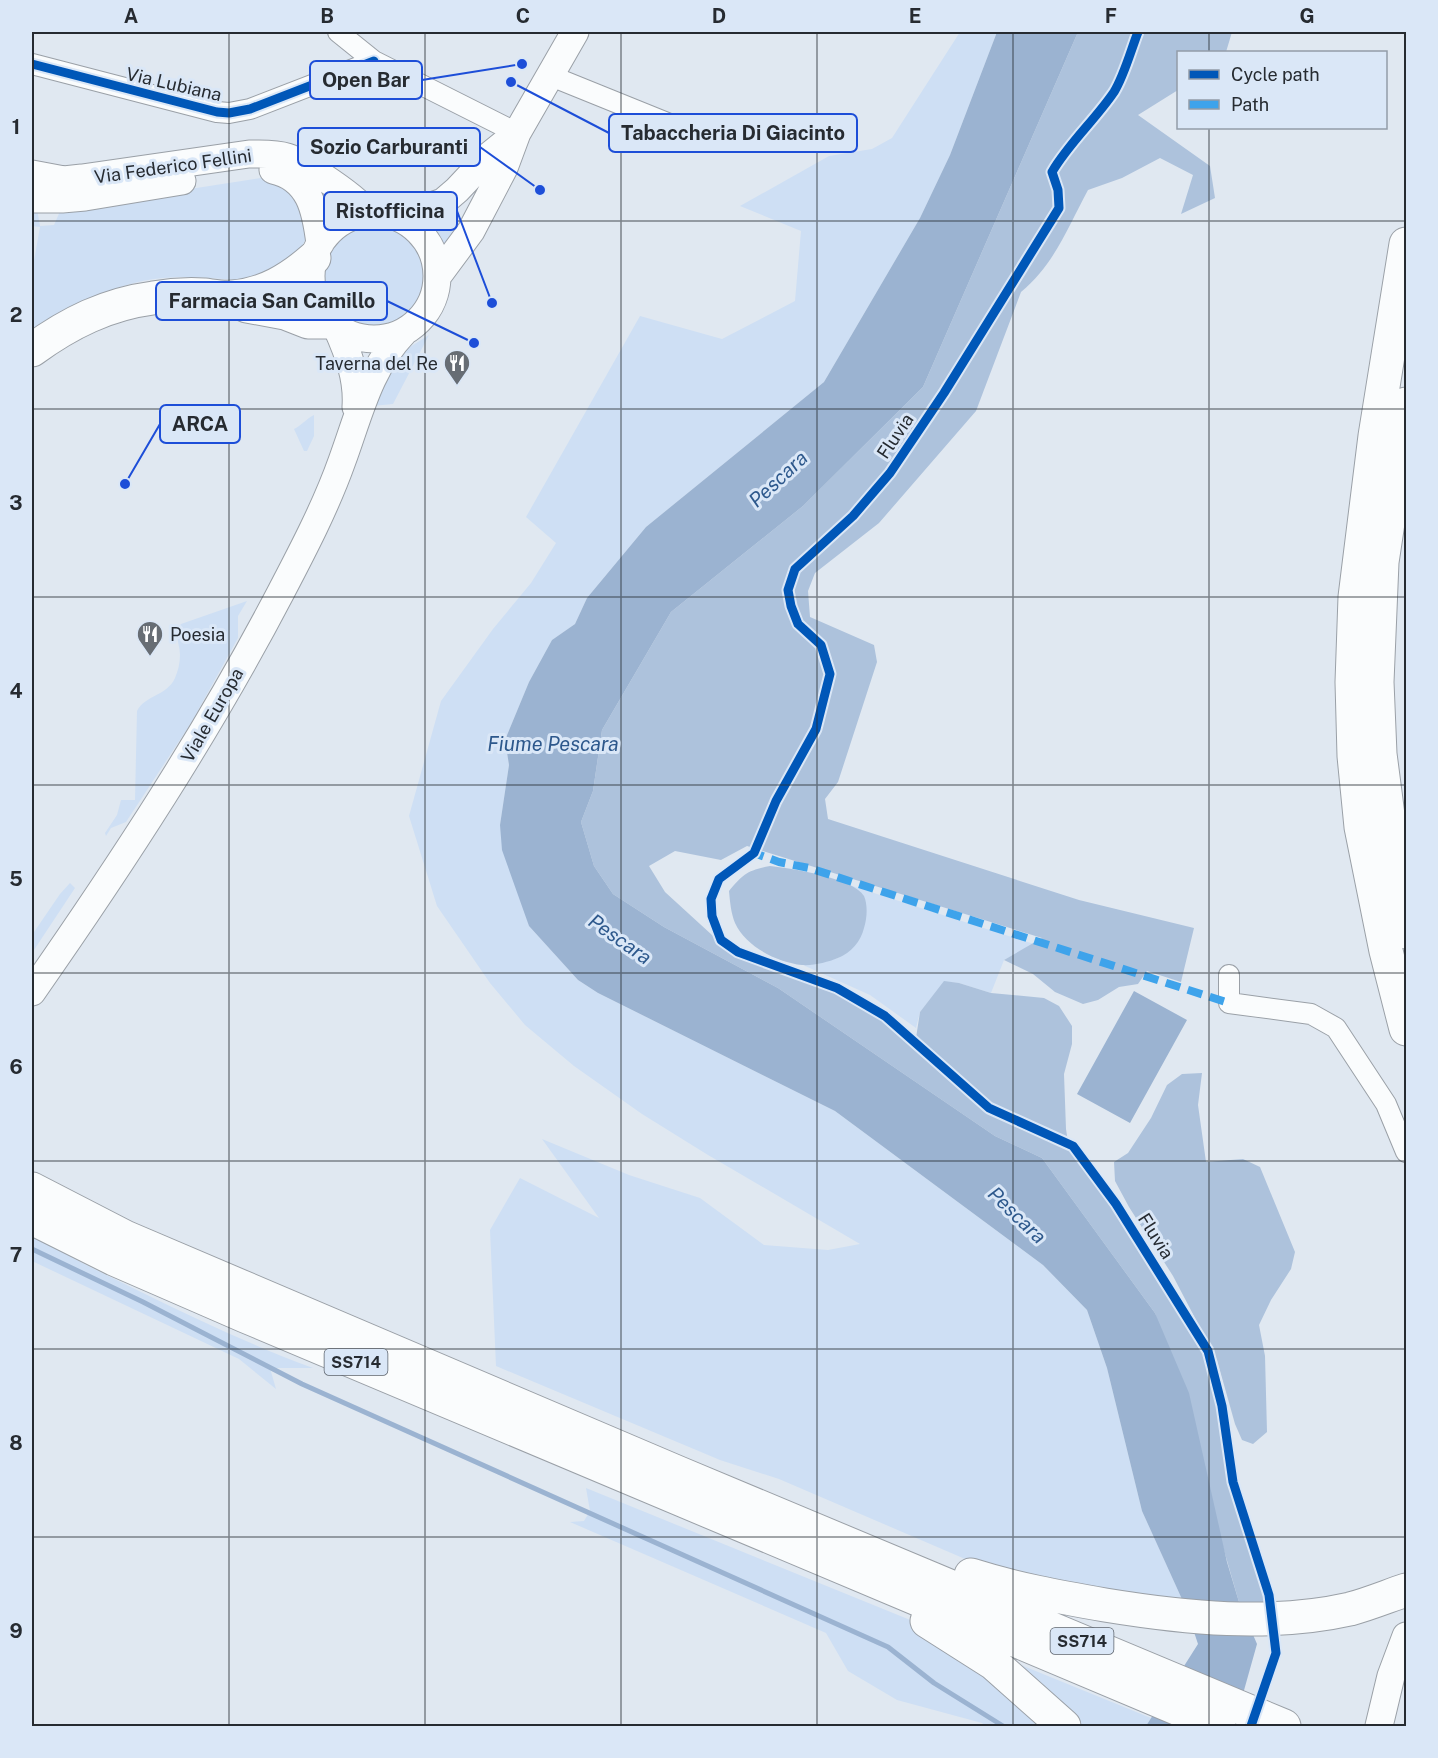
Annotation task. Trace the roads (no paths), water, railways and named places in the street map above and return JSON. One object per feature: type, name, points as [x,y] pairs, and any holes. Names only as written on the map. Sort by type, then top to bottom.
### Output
[{"type":"highway","points":[[1407,244],[1375,436],[1354,597],[1352,682],[1354,756],[1361,827],[1386,951],[1407,1029]]},
{"type":"highway","points":[[32,350],[68,326],[114,306],[177,295],[229,297],[253,294],[289,278],[317,251]]},
{"type":"highway","points":[[229,297],[247,306],[273,310],[308,322],[334,325]]},
{"type":"highway","points":[[1407,404],[1382,562],[1377,682],[1383,775],[1395,869],[1407,932]]},
{"type":"highway","name":"SS714","points":[[32,1189],[136,1242],[878,1569],[1219,1726]]},
{"type":"highway","name":"SS714","points":[[32,1218],[114,1259],[212,1301],[878,1569],[1284,1726]]},
{"type":"highway","points":[[1064,1726],[978,1653],[924,1619],[890,1603],[878,1569],[910,1554],[968,1574],[1037,1593],[1203,1618],[1262,1619],[1321,1614],[1352,1608],[1402,1589]]},
{"type":"main road","points":[[437,277],[471,231],[504,168],[517,133],[575,32]]},
{"type":"main road","points":[[381,215],[409,224],[423,236],[435,259],[436,288],[422,318],[404,332],[385,339],[365,339],[346,333],[334,325],[317,303],[311,281],[317,251],[327,235],[346,220],[381,215],[421,210],[443,202],[490,155],[517,133]]},
{"type":"main road","name":"Via Federico Fellini","points":[[32,174],[64,180],[249,153],[271,154],[287,157],[304,165],[381,215]]},
{"type":"main road","name":"Via Federico Fellini","points":[[32,199],[85,197],[241,171],[270,170],[285,173],[296,180],[307,192],[318,228],[317,251]]},
{"type":"main road","name":"Viale Europa","points":[[334,325],[349,357],[354,376],[357,394],[355,418]]},
{"type":"main road","name":"Viale Europa","points":[[36,981],[184,764],[231,686],[329,494],[355,418],[373,376],[389,349],[404,332]]},
{"type":"main road","points":[[1379,1726],[1391,1676],[1407,1636]]},
{"type":"street","points":[[339,32],[374,61],[517,133]]},
{"type":"street","name":"Via Lubiana","points":[[32,64],[104,84],[229,113],[250,109],[374,61]]},
{"type":"street","points":[[551,76],[682,129]]},
{"type":"street","points":[[1229,975],[1229,1003],[1311,1014],[1336,1028],[1386,1104],[1407,1152]]},
{"type":"water","name":"Fiume Pescara","points":[[997,32],[1078,32],[923,387],[803,506],[671,612],[602,730],[593,791],[581,822],[594,866],[613,894],[664,927],[778,988],[995,1136],[1042,1158],[1155,1313],[1189,1393],[1227,1562],[1239,1602],[1257,1644],[1234,1726],[1146,1726],[1198,1644],[1186,1608],[1142,1511],[1107,1368],[1087,1310],[1043,1265],[835,1111],[598,993],[578,980],[529,926],[502,850],[500,825],[509,765],[505,740],[529,682],[552,640],[575,624],[587,598],[646,527],[824,382],[920,218],[950,155]]},
{"type":"water","points":[[1134,991],[1187,1020],[1130,1123],[1077,1094]]},
{"type":"waterway","points":[[32,1249],[143,1302],[302,1384],[888,1647],[934,1683],[1003,1726]]},
{"type":"place","name":"Open Bar","points":[[522,64]]},
{"type":"place","name":"Tabaccheria Di Giacinto","points":[[511,82]]},
{"type":"place","name":"Sozio Carburanti","points":[[540,190]]},
{"type":"place","name":"Ristofficina","points":[[492,303]]},
{"type":"place","name":"Farmacia San Camillo","points":[[474,343]]},
{"type":"place","name":"Taverna del Re","points":[[457,386]]},
{"type":"place","name":"ARCA","points":[[125,484]]},
{"type":"place","name":"Poesia","points":[[150,657]]},
{"type":"water label","name":"Pescara","points":[[778,479]]},
{"type":"water label","name":"Pescara","points":[[620,939]]},
{"type":"water label","name":"Pescara","points":[[1017,1215]]}]
